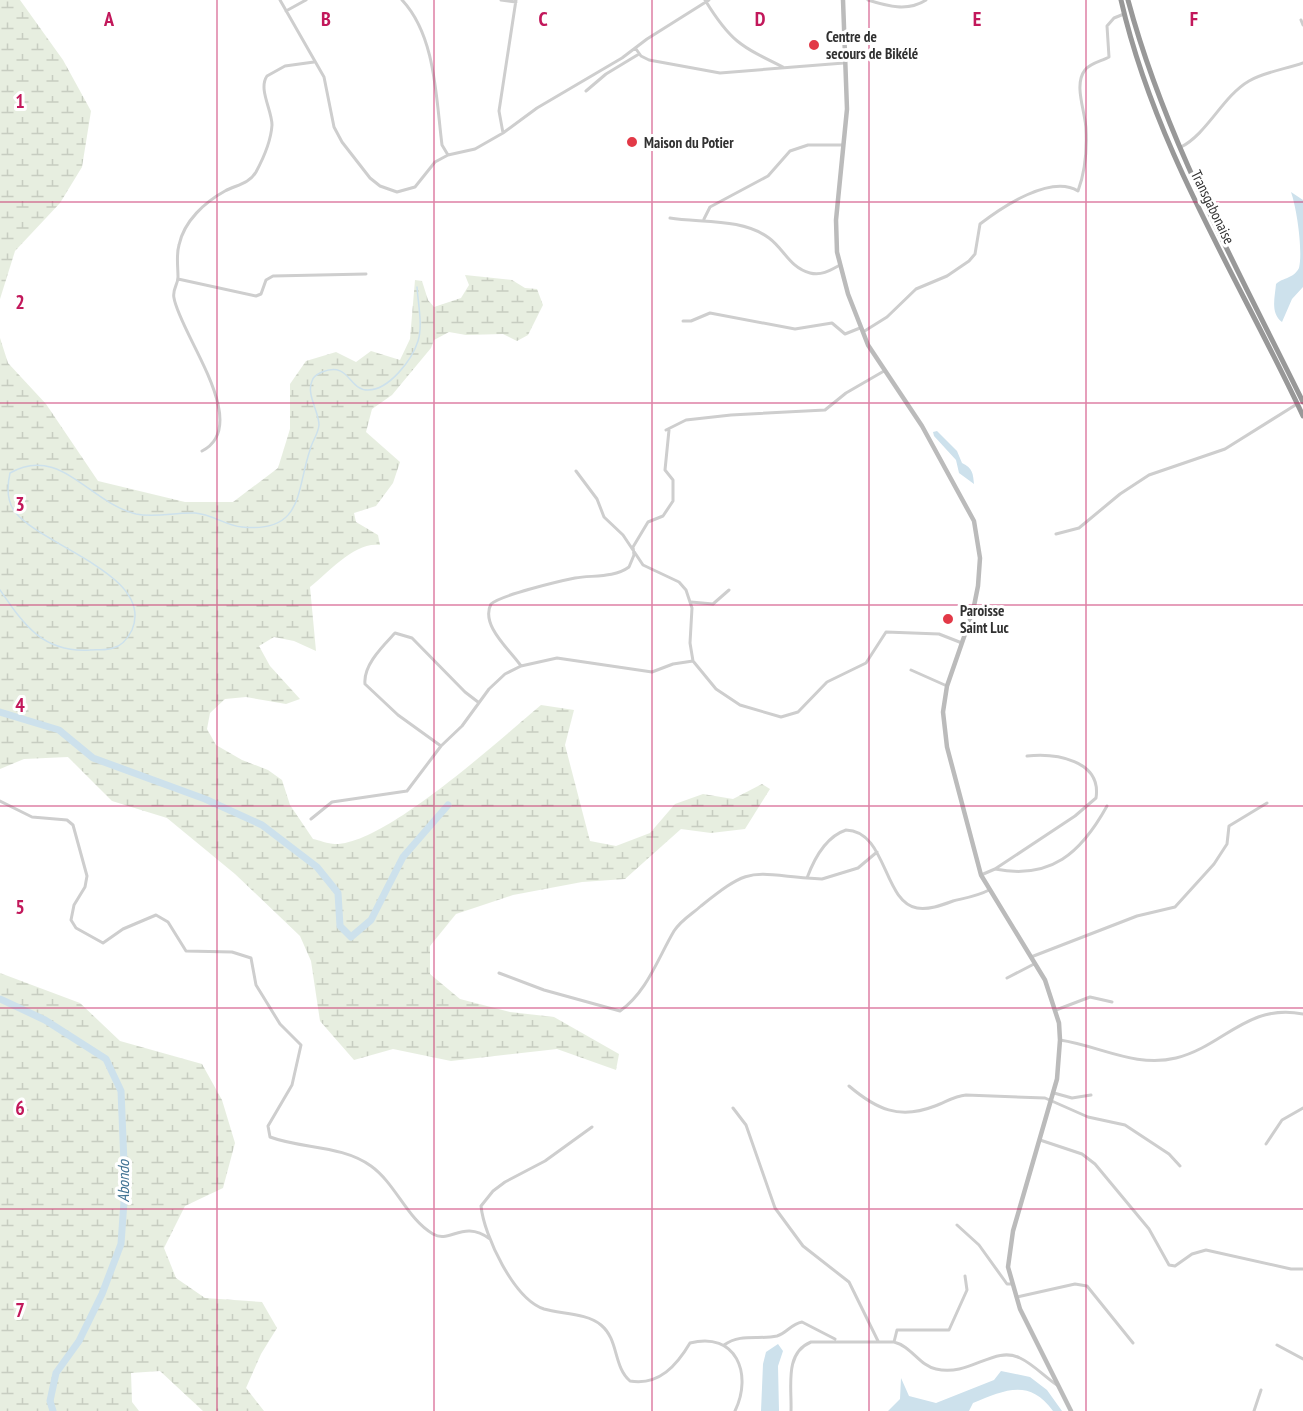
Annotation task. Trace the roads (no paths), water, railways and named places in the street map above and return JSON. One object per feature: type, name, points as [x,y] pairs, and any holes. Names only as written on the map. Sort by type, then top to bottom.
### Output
[{"type":"highway","name":"Transgabonaise","points":[[1121,0],[1140,69],[1168,142],[1301,402]]},
{"type":"highway","name":"Transgabonaise","points":[[1128,0],[1162,109],[1301,402],[1303,416]]},
{"type":"street","points":[[280,0],[324,77],[334,127],[362,169],[380,186],[397,192],[415,187],[435,162],[448,155],[475,149],[503,133],[537,108],[636,49],[646,39],[706,1],[724,31],[734,40],[784,67]]},
{"type":"street","points":[[286,11],[306,0]]},
{"type":"street","points":[[402,0],[414,16],[426,46],[442,145],[448,155]]},
{"type":"street","points":[[501,0],[516,1],[499,111],[503,133]]},
{"type":"street","points":[[843,0],[846,109],[835,232],[840,265],[861,330],[884,371],[922,426],[974,520],[980,558],[978,586],[947,686],[943,712],[947,747],[981,875],[988,891],[1035,964],[1050,992],[1056,1010],[1060,1040],[1054,1093],[1011,1242],[1008,1267],[1016,1298],[1071,1411]]},
{"type":"street","points":[[868,0],[887,6],[906,7],[917,6],[926,0]]},
{"type":"street","points":[[682,321],[691,321],[710,313],[795,329],[832,322],[844,334],[861,330],[888,317],[916,290],[947,276],[969,261],[975,254],[980,224],[991,216],[1048,187],[1065,186],[1078,191],[1083,178],[1087,129],[1082,74],[1086,67],[1109,57],[1107,26],[1114,18],[1124,14]]},
{"type":"street","points":[[1301,21],[1303,25]]},
{"type":"street","points":[[636,49],[639,54],[649,60],[713,73],[844,63]]},
{"type":"street","points":[[586,91],[606,74],[639,54]]},
{"type":"street","points":[[202,450],[207,448],[219,430],[220,411],[203,363],[176,309],[173,291],[178,279],[178,246],[190,221],[214,199],[251,179],[262,159],[272,126],[264,81],[275,70],[285,66],[314,62]]},
{"type":"street","points":[[1180,148],[1189,143],[1210,118],[1249,81],[1303,63]]},
{"type":"street","points":[[704,219],[710,207],[768,176],[790,151],[808,145],[844,145]]},
{"type":"street","points":[[670,218],[704,219],[762,235],[769,238],[791,263],[811,274],[822,274],[840,265]]},
{"type":"street","points":[[178,279],[256,296],[261,294],[266,280],[273,276],[366,274]]},
{"type":"street","points":[[521,666],[494,632],[488,612],[491,604],[521,592],[577,578],[627,569],[632,563],[633,547],[648,522],[663,516],[673,501],[673,480],[665,470],[667,430],[684,421],[731,415],[825,410],[846,393],[884,371]]},
{"type":"street","points":[[1056,534],[1079,528],[1120,494],[1149,475],[1225,449],[1301,402]]},
{"type":"street","points":[[576,471],[597,500],[604,517],[633,547],[643,565],[679,582],[691,602],[690,642],[693,662],[716,689],[740,705],[781,717],[798,712],[827,682],[866,663],[886,632],[939,634],[962,643]]},
{"type":"street","points":[[691,602],[713,604],[729,590]]},
{"type":"street","points":[[441,746],[398,715],[364,684],[368,666],[386,643],[395,633],[412,638],[465,692],[478,702]]},
{"type":"street","points":[[311,819],[332,802],[407,791],[441,746],[462,726],[494,683],[521,666],[557,658],[652,672],[673,664],[693,662]]},
{"type":"street","points":[[911,670],[947,686]]},
{"type":"street","points":[[981,875],[995,869],[1075,816],[1096,798],[1095,779],[1088,769],[1057,755],[1027,756]]},
{"type":"street","points":[[0,801],[32,817],[67,820],[73,825],[87,876],[85,887],[74,905],[71,920],[76,928],[86,935],[103,943],[123,929],[156,915],[168,922],[186,951],[232,952],[251,958],[256,985],[280,1024],[301,1045],[292,1085],[269,1122],[267,1130],[270,1137],[330,1150],[368,1164],[424,1226],[437,1236],[467,1230],[477,1231],[490,1239]]},
{"type":"street","points":[[1031,957],[1137,916],[1175,907],[1214,864],[1227,844],[1229,826],[1268,803]]},
{"type":"street","points":[[995,869],[1016,873],[1052,866],[1079,848],[1107,806]]},
{"type":"street","points":[[807,878],[813,861],[837,832],[851,830],[877,852],[898,894],[915,908],[935,906],[988,891]]},
{"type":"street","points":[[499,973],[544,990],[620,1011],[652,974],[681,922],[736,880],[754,874],[769,873],[822,879],[858,868],[877,852]]},
{"type":"street","points":[[1007,978],[1035,964]]},
{"type":"street","points":[[1056,1010],[1090,997],[1112,1002]]},
{"type":"street","points":[[1060,1040],[1097,1047],[1131,1059],[1160,1060],[1196,1050],[1236,1026],[1267,1013],[1303,1014]]},
{"type":"street","points":[[849,1086],[876,1106],[892,1112],[933,1107],[956,1096],[1035,1096],[1088,1117],[1125,1125],[1169,1154],[1180,1166]]},
{"type":"street","points":[[1054,1093],[1072,1098],[1091,1095]]},
{"type":"street","points":[[733,1108],[746,1125],[775,1208],[803,1246],[849,1282],[878,1341]]},
{"type":"street","points":[[1266,1144],[1282,1120],[1303,1108]]},
{"type":"street","points":[[592,1127],[545,1161],[493,1191],[481,1206],[490,1239],[517,1288],[532,1304],[590,1319],[604,1327],[615,1346],[620,1368],[630,1380],[654,1379],[673,1368],[690,1343],[701,1340],[724,1345],[735,1354],[741,1372],[741,1388],[735,1411]]},
{"type":"street","points":[[1040,1140],[1082,1154],[1095,1164],[1149,1229],[1169,1265],[1175,1266],[1192,1254],[1206,1250],[1303,1269]]},
{"type":"street","points":[[957,1225],[979,1245],[1006,1284],[1011,1284]]},
{"type":"street","points":[[894,1342],[897,1330],[949,1330],[967,1290],[965,1276]]},
{"type":"street","points":[[1016,1298],[1075,1284],[1087,1286],[1132,1343]]},
{"type":"street","points":[[724,1345],[741,1337],[780,1335],[796,1323],[802,1322],[837,1340]]},
{"type":"street","points":[[791,1411],[794,1356],[801,1347],[811,1342],[837,1340],[894,1342],[902,1344],[932,1369],[948,1371],[964,1370],[994,1356],[1018,1357],[1059,1386]]},
{"type":"street","points":[[1277,1345],[1303,1359]]},
{"type":"street","points":[[1254,1411],[1261,1390]]},
{"type":"water","points":[[1291,192],[1303,200],[1303,287],[1292,299],[1282,322],[1275,309],[1276,284],[1294,274],[1299,268],[1300,261],[1299,230]]},
{"type":"water","points":[[937,431],[957,451],[962,463],[970,469],[974,484],[959,473],[956,460],[934,436],[933,432]]},
{"type":"water","points":[[778,1344],[783,1351],[778,1366],[779,1411],[761,1411],[763,1364],[766,1352]]},
{"type":"water","points":[[1001,1371],[1030,1377],[1047,1390],[1062,1411],[1053,1411],[1035,1394],[1016,1390],[996,1394],[973,1403],[969,1411],[888,1411],[900,1399],[901,1378],[909,1396],[936,1403],[994,1380]]},
{"type":"waterway","points":[[0,590],[27,625],[47,642],[74,650],[107,649],[122,644],[132,630],[135,611],[127,593],[93,564],[29,525],[15,512],[8,493],[10,473],[28,466],[44,466],[59,470],[119,508],[136,514],[195,513],[242,527],[262,527],[277,523],[287,516],[294,506],[319,425],[311,392],[313,378],[322,372],[338,370],[356,386],[368,390],[376,389],[391,380],[411,357],[418,341],[420,322],[417,287]]},
{"type":"waterway","points":[[0,712],[59,730],[93,758],[205,799],[262,825],[317,867],[338,893],[340,926],[351,937],[371,920],[403,857],[448,805]]},
{"type":"waterway","name":"Abondo","points":[[0,999],[45,1020],[106,1059],[121,1091],[125,1187],[121,1244],[102,1294],[79,1341],[56,1373],[50,1401],[53,1411]]},
{"type":"place","name":"Centre de secours de Bikélé","points":[[814,45]]},
{"type":"place","name":"Maison du Potier","points":[[632,142]]},
{"type":"place","name":"Paroisse Saint Luc","points":[[948,619]]}]
